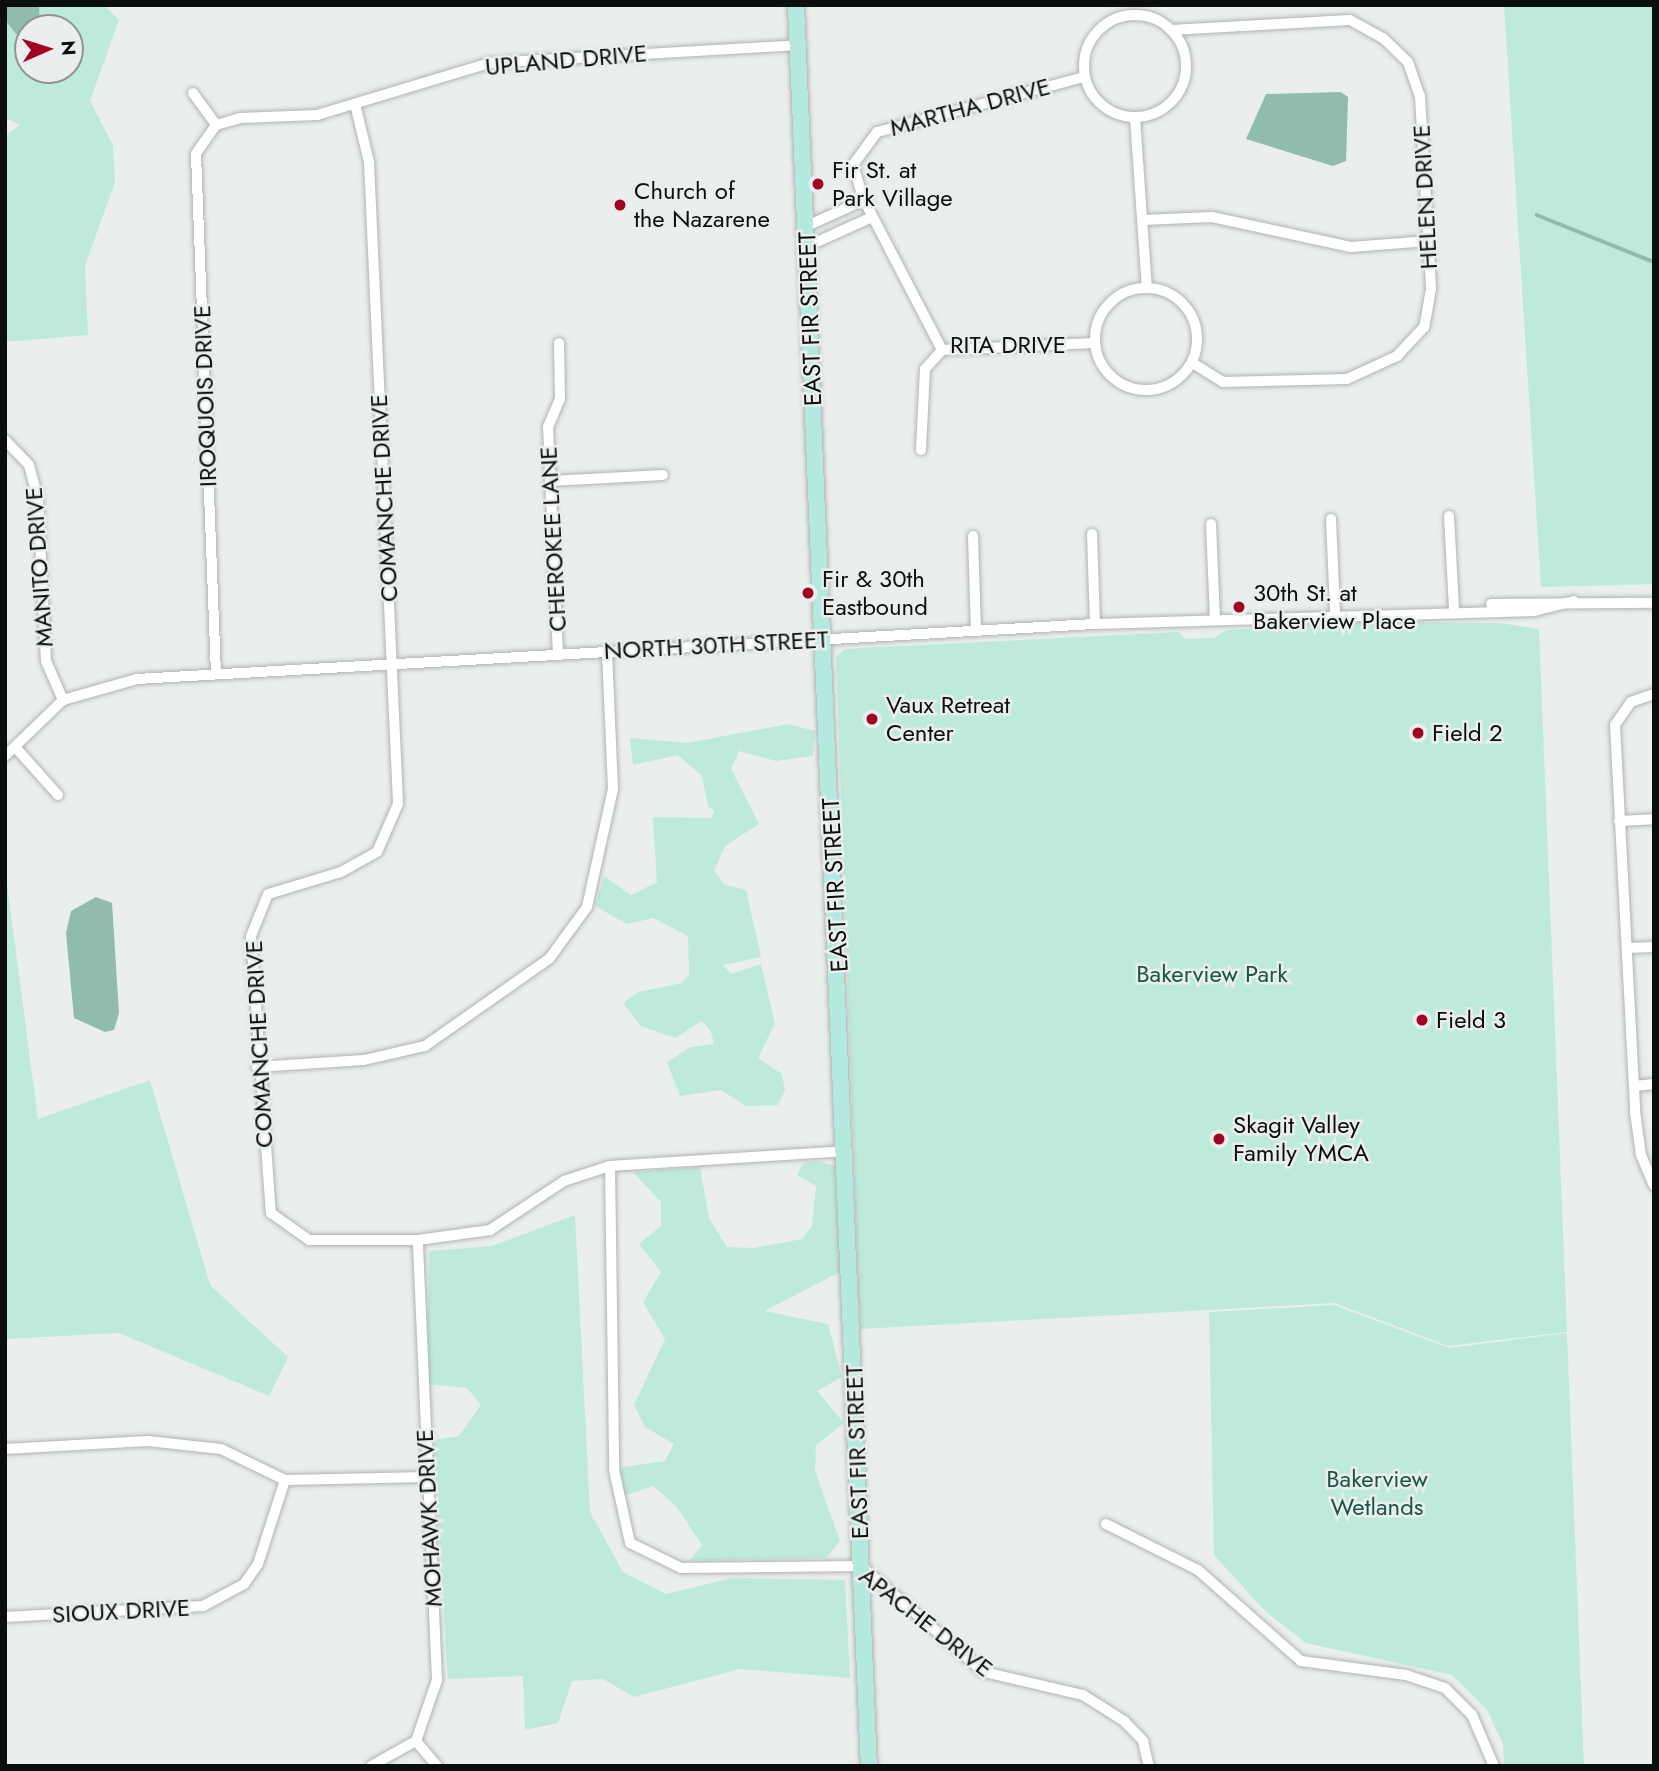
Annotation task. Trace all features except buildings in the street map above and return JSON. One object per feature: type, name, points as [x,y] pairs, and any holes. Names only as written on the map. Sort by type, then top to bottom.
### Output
[{"type":"street","name":"EAST FIR STREET","points":[[796,5],[847,1151],[869,1766]]},
{"type":"street","points":[[1142,17],[1171,30],[1182,47],[1182,86],[1154,114],[1135,118],[1112,113],[1094,98],[1084,77],[1089,45],[1110,21],[1142,17]]},
{"type":"street","name":"HELEN DRIVE","points":[[1171,30],[1350,20],[1383,38],[1408,62],[1420,96],[1431,289],[1424,327],[1397,356],[1347,379],[1223,382],[1192,363]]},
{"type":"street","name":"UPLAND DRIVE","points":[[216,125],[240,117],[317,115],[489,63],[798,45]]},
{"type":"street","name":"MARTHA DRIVE","points":[[862,146],[877,132],[1084,77]]},
{"type":"street","points":[[193,93],[216,125]]},
{"type":"street","name":"COMANCHE DRIVE","points":[[355,104],[369,162],[398,803],[377,852],[341,873],[268,894],[251,936],[257,1067],[267,1190],[281,1224],[309,1240],[418,1240],[489,1230],[565,1181],[610,1166],[847,1151]]},
{"type":"street","points":[[1135,118],[1147,288]]},
{"type":"street","name":"IROQUOIS DRIVE","points":[[216,125],[196,154],[216,674]]},
{"type":"street","name":"RITA DRIVE","points":[[862,146],[853,165],[864,200],[942,349],[1095,343]]},
{"type":"street","points":[[807,226],[864,200]]},
{"type":"street","points":[[808,246],[872,217]]},
{"type":"street","points":[[1142,220],[1212,217],[1351,247],[1428,241]]},
{"type":"street","points":[[1147,288],[1164,290],[1191,312],[1198,346],[1192,363],[1169,386],[1136,390],[1108,373],[1095,343],[1109,304],[1147,288]]},
{"type":"street","name":"CHEROKEE LANE","points":[[558,654],[548,427],[560,399],[559,343]]},
{"type":"street","points":[[921,450],[925,369],[942,349]]},
{"type":"street","name":"MANITO DRIVE","points":[[5,440],[29,465],[38,498],[46,662],[63,699]]},
{"type":"street","points":[[550,481],[663,475]]},
{"type":"street","points":[[1449,516],[1454,608]]},
{"type":"street","points":[[1331,519],[1335,612]]},
{"type":"street","points":[[1212,524],[1215,618]]},
{"type":"street","points":[[1092,534],[1095,624]]},
{"type":"street","points":[[973,536],[976,631]]},
{"type":"street","name":"NORTH 30TH STREET","points":[[5,756],[63,699],[113,682],[1095,624],[1574,601],[1654,603]]},
{"type":"street","points":[[257,1067],[364,1060],[425,1045],[549,959],[587,907],[612,789],[607,652]]},
{"type":"street","points":[[1654,694],[1631,702],[1615,725],[1634,1086],[1641,1154],[1654,1185]]},
{"type":"street","points":[[16,748],[58,795]]},
{"type":"street","points":[[1619,821],[1654,819]]},
{"type":"street","points":[[1627,948],[1654,947]]},
{"type":"street","points":[[1634,1086],[1654,1084]]},
{"type":"street","name":"APACHE DRIVE","points":[[610,1166],[614,1470],[630,1543],[681,1568],[861,1566],[984,1672],[1083,1695],[1124,1721],[1143,1741],[1149,1766]]},
{"type":"street","name":"MOHAWK DRIVE","points":[[416,1741],[437,1680],[418,1240]]},
{"type":"street","points":[[5,1449],[173,1444],[221,1450],[285,1480],[427,1477]]},
{"type":"street","name":"SIOUX DRIVE","points":[[5,1617],[203,1606],[244,1584],[258,1564],[285,1480]]},
{"type":"street","points":[[1106,1524],[1198,1570],[1301,1661],[1406,1675],[1445,1688],[1472,1715],[1494,1766]]},
{"type":"street","points":[[371,1766],[416,1741],[437,1766]]},
{"type":"green space","points":[[5,5],[104,5],[119,20],[90,101],[113,145],[115,183],[85,265],[88,335],[5,342],[5,136],[20,125],[5,118]]},
{"type":"green space","points":[[1504,5],[1654,5],[1654,584],[1541,587]]},
{"type":"green space","name":"Bakerview Park","points":[[1369,622],[1500,623],[1539,629],[1567,1332],[1448,1346],[1334,1303],[860,1329],[836,658],[844,649],[1179,632],[1185,639],[1214,638],[1227,630]]},
{"type":"green space","points":[[788,724],[815,731],[813,756],[776,761],[739,751],[731,769],[759,824],[725,846],[714,871],[725,885],[746,890],[761,957],[723,965],[731,974],[761,964],[775,1023],[758,1058],[782,1074],[785,1090],[778,1105],[746,1106],[721,1090],[680,1096],[667,1062],[691,1047],[714,1044],[711,1032],[702,1021],[675,1038],[641,1026],[623,1003],[638,992],[682,983],[689,974],[688,936],[653,918],[627,924],[595,906],[604,876],[631,895],[657,882],[653,817],[711,818],[714,810],[708,807],[702,776],[678,755],[633,765],[630,738],[687,743]]},
{"type":"green space","points":[[5,869],[38,1119],[150,1080],[210,1285],[288,1357],[269,1396],[119,1333],[5,1339]]},
{"type":"green space","points":[[817,1161],[835,1166],[840,1272],[764,1311],[828,1324],[842,1377],[817,1391],[844,1423],[816,1445],[815,1471],[840,1541],[826,1558],[689,1561],[702,1545],[676,1506],[653,1486],[615,1499],[611,1479],[624,1467],[665,1461],[674,1444],[645,1427],[634,1405],[665,1339],[643,1302],[661,1272],[639,1244],[661,1226],[661,1202],[633,1172],[700,1167],[709,1218],[727,1247],[754,1248],[802,1239],[812,1226],[816,1186],[797,1175],[803,1163]]},
{"type":"green space","points":[[575,1215],[590,1512],[623,1572],[666,1594],[732,1578],[845,1580],[850,1678],[740,1669],[634,1697],[603,1679],[572,1681],[558,1723],[525,1730],[523,1676],[448,1679],[433,1440],[459,1436],[481,1405],[467,1388],[427,1384],[429,1251],[492,1246]]},
{"type":"green space","name":"Bakerview Wetlands","points":[[1334,1305],[1449,1348],[1567,1333],[1584,1766],[1504,1766],[1503,1744],[1487,1710],[1452,1675],[1306,1643],[1265,1611],[1214,1555],[1209,1312]]},
{"type":"shaded area","points":[[5,5],[39,5],[39,14],[14,14],[14,31],[5,20]]},
{"type":"shaded area","points":[[1341,92],[1348,97],[1346,161],[1333,166],[1246,139],[1266,94]]},
{"type":"shaded area","points":[[96,897],[112,903],[119,1013],[114,1030],[105,1032],[74,1018],[66,933],[71,911]]},
{"type":"waterway","points":[[1537,215],[1654,262]]},
{"type":"place","name":"Fir St. at Park Village","points":[[818,184]]},
{"type":"place","name":"Church of the Nazarene","points":[[620,205]]},
{"type":"place","name":"Fir & 30th Eastbound","points":[[808,593]]},
{"type":"place","name":"30th St. at Bakerview Place","points":[[1239,607]]},
{"type":"place","name":"Vaux Retreat Center","points":[[872,719]]},
{"type":"place","name":"Field 2","points":[[1418,733]]},
{"type":"place","name":"Field 3","points":[[1422,1020]]},
{"type":"place","name":"Skagit Valley Family YMCA","points":[[1219,1139]]}]
